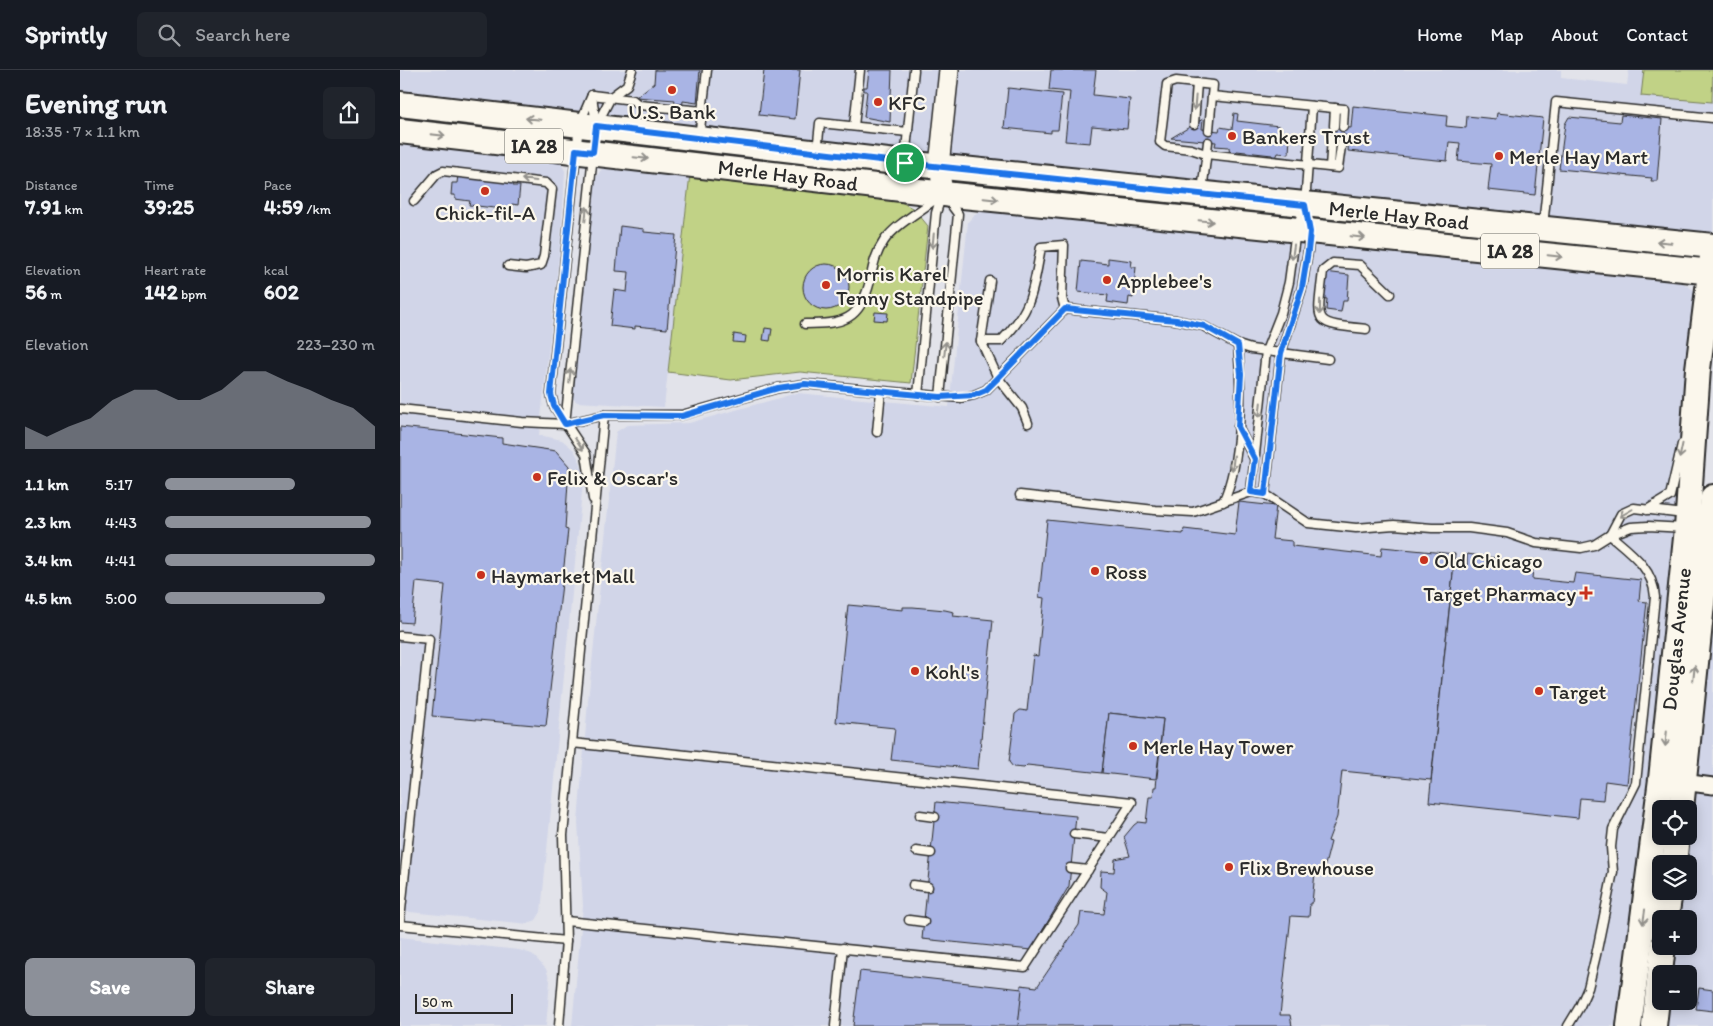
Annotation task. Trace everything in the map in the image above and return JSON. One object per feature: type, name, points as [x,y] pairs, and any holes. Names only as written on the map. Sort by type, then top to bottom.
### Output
[{"type":"main road","name":"Merle Hay Road","points":[[400,104],[905,163],[1713,246]]},
{"type":"main road","name":"Merle Hay Road","points":[[400,130],[943,193],[1303,231],[1712,265]]},
{"type":"main road","name":"Douglas Avenue","points":[[1678,800],[1673,781],[1687,522],[1698,369],[1712,265]]},
{"type":"main road","name":"Douglas Avenue","points":[[1629,1026],[1673,781],[1702,635],[1713,497]]},
{"type":"main road","points":[[1654,1026],[1662,955]]},
{"type":"street","points":[[943,193],[939,166],[949,70]]},
{"type":"street","points":[[1687,522],[1712,522]]},
{"type":"street","points":[[1673,781],[1713,786]]},
{"type":"lane","points":[[588,125],[611,98],[627,85],[632,70]]},
{"type":"lane","points":[[699,139],[707,70]]},
{"type":"lane","points":[[854,126],[860,70]]},
{"type":"lane","points":[[905,163],[914,70]]},
{"type":"lane","points":[[1209,130],[1213,85],[1176,81],[1167,84],[1162,114],[1160,142],[1162,145],[1191,149],[1206,154],[1338,168],[1342,139]]},
{"type":"lane","points":[[1194,124],[1197,83]]},
{"type":"lane","points":[[592,95],[633,100],[639,105],[703,111]]},
{"type":"lane","points":[[592,95],[551,394],[554,406],[586,454],[595,512]]},
{"type":"lane","points":[[565,424],[585,151],[592,95]]},
{"type":"lane","points":[[1212,96],[1344,109],[1343,127]]},
{"type":"lane","points":[[1543,230],[1556,102],[1713,118]]},
{"type":"lane","points":[[1265,494],[1281,353],[1302,288],[1303,231],[1312,106]]},
{"type":"lane","points":[[1334,126],[1336,108]]},
{"type":"lane","points":[[817,153],[820,123],[908,132]]},
{"type":"lane","points":[[1330,167],[1332,138]]},
{"type":"lane","points":[[1191,149],[1192,140]]},
{"type":"lane","points":[[1202,194],[1208,142]]},
{"type":"lane","points":[[414,201],[437,174],[443,171],[546,183],[552,190],[544,256],[541,265],[534,268],[508,266]]},
{"type":"lane","points":[[805,324],[846,321],[854,314],[867,292],[876,253],[888,236],[943,193]]},
{"type":"lane","points":[[918,395],[936,213],[943,193]]},
{"type":"lane","points":[[940,397],[958,214],[943,193]]},
{"type":"lane","points":[[1251,492],[1266,351],[1281,313],[1303,231],[1305,205]]},
{"type":"lane","points":[[981,341],[1001,341],[1020,322],[1032,295],[1041,247],[1064,245],[1062,298],[1065,309]]},
{"type":"lane","points":[[1366,329],[1329,325],[1321,318],[1319,310],[1323,271],[1333,262],[1360,265],[1390,294]]},
{"type":"lane","points":[[990,281],[981,341],[998,378],[1022,408],[1028,423]]},
{"type":"lane","points":[[400,409],[522,422],[565,424],[604,415],[682,416],[778,388],[805,384],[940,397],[974,395],[986,390],[1065,309]]},
{"type":"lane","points":[[1065,309],[1185,322],[1213,330],[1238,345],[1266,351],[1328,359]]},
{"type":"lane","points":[[1223,502],[1231,480],[1238,427],[1241,374],[1238,345]]},
{"type":"lane","points":[[1647,510],[1666,499],[1673,489],[1698,369]]},
{"type":"lane","points":[[877,432],[881,391]]},
{"type":"lane","points":[[558,1026],[566,941],[563,835],[604,415]]},
{"type":"lane","points":[[1238,427],[1255,459]]},
{"type":"lane","points":[[1020,495],[1164,511],[1193,512],[1251,492],[1265,494],[1308,523],[1356,528],[1394,525],[1469,528],[1507,533],[1536,543],[1582,548],[1594,545],[1610,535],[1639,526],[1687,522]]},
{"type":"lane","points":[[1610,535],[1621,514],[1634,508],[1687,522]]},
{"type":"lane","points":[[1568,1026],[1588,988],[1596,955],[1613,872],[1611,847],[1613,829],[1636,783],[1655,597],[1653,580],[1645,567],[1610,535]]},
{"type":"lane","points":[[400,636],[429,639],[400,920]]},
{"type":"lane","points":[[566,921],[1025,967],[1063,903],[1088,870],[1132,802],[572,744]]},
{"type":"lane","points":[[920,815],[935,817]]},
{"type":"lane","points":[[1074,834],[1109,838]]},
{"type":"lane","points":[[916,851],[931,853]]},
{"type":"lane","points":[[1070,868],[1088,870]]},
{"type":"lane","points":[[913,885],[928,887]]},
{"type":"lane","points":[[909,920],[924,922]]},
{"type":"lane","points":[[400,924],[566,941]]},
{"type":"lane","points":[[835,1026],[843,948]]},
{"type":"shaded area","points":[[400,70],[1561,70],[1561,78],[1627,85],[1629,70],[1713,70],[1713,246],[400,104]]},
{"type":"shaded area","name":"Haymarket Mall","points":[[400,143],[556,160],[565,171],[561,240],[539,435],[562,440],[574,450],[581,464],[583,480],[541,912],[536,920],[528,924],[400,911]]},
{"type":"shaded area","points":[[607,166],[690,174],[664,407],[577,402],[571,397],[596,178],[601,170]]},
{"type":"shaded area","points":[[985,211],[1683,283],[1695,291],[1698,295],[1678,547],[1634,937],[1616,1026],[572,1026],[583,906],[578,822],[588,701],[616,432],[627,425],[689,423],[797,393],[949,407],[968,222],[975,214]]},
{"type":"shaded area","points":[[1713,497],[1713,1026],[1654,1026],[1656,1010],[1697,1010],[1697,965],[1661,965],[1662,955],[1697,955],[1697,910],[1667,910],[1669,900],[1697,900],[1697,855],[1675,855],[1676,845],[1697,845],[1697,800],[1690,800]]},
{"type":"shaded area","points":[[400,937],[519,950],[532,954],[546,969],[550,981],[546,1026],[400,1026]]},
{"type":"green space","points":[[1644,70],[1713,70],[1712,102],[1641,96]]},
{"type":"green space","points":[[690,174],[899,201],[914,209],[928,226],[911,383],[800,372],[731,380],[668,372]]},
{"type":"building","name":"U.S. Bank","points":[[655,70],[700,70],[697,103],[683,101],[682,109],[673,108],[675,100],[636,97],[654,83]]},
{"type":"building","points":[[764,70],[800,70],[795,119],[759,115]]},
{"type":"building","name":"KFC","points":[[869,70],[892,70],[890,122],[864,117],[867,91],[864,91],[864,87],[867,87]]},
{"type":"building","points":[[1051,70],[1096,70],[1093,95],[1130,99],[1127,129],[1092,126],[1090,143],[1065,141],[1070,92],[1049,90]]},
{"type":"building","points":[[1008,88],[1062,94],[1058,130],[1051,130],[1051,133],[1004,128]]},
{"type":"building","name":"Merle Hay Mart","points":[[1353,106],[1447,116],[1446,126],[1466,128],[1467,116],[1496,119],[1497,113],[1543,118],[1535,195],[1488,190],[1491,164],[1458,161],[1460,143],[1449,142],[1447,161],[1348,151],[1349,140],[1332,138],[1334,126],[1351,128]]},
{"type":"building","name":"Bankers Trust","points":[[1234,113],[1238,114],[1237,121],[1279,126],[1280,134],[1290,135],[1289,154],[1278,153],[1275,160],[1271,160],[1272,155],[1237,151],[1234,156],[1230,155],[1229,147],[1215,146],[1216,142],[1171,138],[1203,119],[1202,129],[1219,131],[1220,127],[1232,129]]},
{"type":"building","points":[[1621,115],[1662,119],[1657,181],[1651,181],[1652,178],[1559,169],[1565,124],[1569,117],[1620,122]]},
{"type":"building","name":"Chick-fil-A","points":[[458,175],[514,181],[513,186],[520,186],[518,205],[512,204],[511,210],[469,205],[470,201],[455,199],[455,195],[451,195],[452,183],[457,183]]},
{"type":"building","points":[[620,226],[644,229],[644,232],[676,235],[667,329],[635,326],[635,329],[610,326],[614,290],[627,292],[629,272],[616,271]]},
{"type":"building","name":"Applebee's","points":[[1108,258],[1132,261],[1131,267],[1136,267],[1133,298],[1129,297],[1128,305],[1107,302],[1108,295],[1078,292],[1081,261],[1108,264]]},
{"type":"building","name":"Morris Karel Tenny Standpipe","points":[[831,264],[843,270],[848,278],[848,296],[843,304],[835,309],[821,310],[809,304],[804,296],[803,282],[809,270],[817,265]]},
{"type":"building","points":[[1325,272],[1349,275],[1347,301],[1343,301],[1341,312],[1326,310],[1327,299],[1321,298]]},
{"type":"building","points":[[875,312],[888,313],[887,321],[874,320]]},
{"type":"building","points":[[765,328],[772,329],[770,341],[763,340]]},
{"type":"building","points":[[734,334],[746,336],[745,343],[733,342]]},
{"type":"building","name":"Haymarket Mall","points":[[400,427],[502,438],[502,443],[556,451],[569,466],[565,529],[568,530],[546,726],[432,716],[445,585],[416,582],[412,623],[400,622]]},
{"type":"building","points":[[1239,502],[1276,506],[1272,539],[1292,541],[1292,546],[1381,556],[1382,547],[1455,554],[1431,780],[1342,771],[1337,817],[1328,841],[1331,842],[1323,873],[1315,872],[1309,917],[1291,916],[1280,1015],[1290,1015],[1292,1026],[1018,1026],[1021,985],[1037,987],[1079,925],[1081,912],[1104,914],[1107,892],[1100,887],[1101,871],[1114,872],[1115,859],[1130,856],[1124,837],[1138,822],[1146,823],[1149,797],[1153,797],[1154,787],[1156,787],[1163,719],[1109,713],[1102,773],[1027,765],[1024,768],[1013,767],[1009,762],[1015,714],[1020,710],[1027,711],[1033,655],[1038,656],[1044,598],[1039,597],[1047,520],[1183,534],[1184,529],[1235,535]]},
{"type":"building","name":"Target","points":[[1467,554],[1496,558],[1505,561],[1503,565],[1533,568],[1532,579],[1573,583],[1575,573],[1641,580],[1639,601],[1647,602],[1627,784],[1605,781],[1603,800],[1580,798],[1578,818],[1429,802],[1454,564],[1467,565]]},
{"type":"building","name":"Kohl's","points":[[848,605],[903,610],[903,607],[913,607],[945,610],[954,612],[953,616],[993,620],[978,769],[891,760],[895,728],[836,722]]},
{"type":"building","name":"Merle Hay Tower","points":[[1109,713],[1163,719],[1156,779],[1102,773]]},
{"type":"building","points":[[936,802],[1076,816],[1069,886],[1031,950],[922,939]]},
{"type":"building","points":[[860,971],[1022,989],[1018,1026],[853,1026]]},
{"type":"building","points":[[1699,988],[1713,990],[1713,1011],[1697,1009]]},
{"type":"place","name":"U.S. Bank","points":[[672,90]]},
{"type":"place","name":"KFC","points":[[878,102]]},
{"type":"place","name":"Bankers Trust","points":[[1232,136]]},
{"type":"place","name":"Merle Hay Mart","points":[[1499,156]]},
{"type":"place","name":"Chick-fil-A","points":[[485,191]]},
{"type":"place","name":"Applebee's","points":[[1107,280]]},
{"type":"place","name":"Morris Karel Tenny Standpipe","points":[[826,285]]},
{"type":"place","name":"Felix & Oscar's","points":[[537,477]]},
{"type":"place","name":"Old Chicago","points":[[1424,560]]},
{"type":"place","name":"Ross","points":[[1095,571]]},
{"type":"place","name":"Haymarket Mall","points":[[481,575]]},
{"type":"place","name":"Target Pharmacy","points":[[1586,593]]},
{"type":"place","name":"Kohl's","points":[[915,671]]},
{"type":"place","name":"Target","points":[[1539,691]]},
{"type":"place","name":"Merle Hay Tower","points":[[1133,746]]},
{"type":"place","name":"Flix Brewhouse","points":[[1229,867]]},
{"type":"route","points":[[596,126],[905,163],[1305,205],[1310,232],[1308,251],[1302,288],[1281,353],[1265,494],[1251,492],[1255,459],[1238,427],[1241,374],[1238,345],[1204,326],[1139,315],[1065,309],[986,390],[961,398],[805,384],[778,388],[682,416],[604,415],[565,424],[554,406],[551,394],[576,150],[593,152],[596,126]]}]
